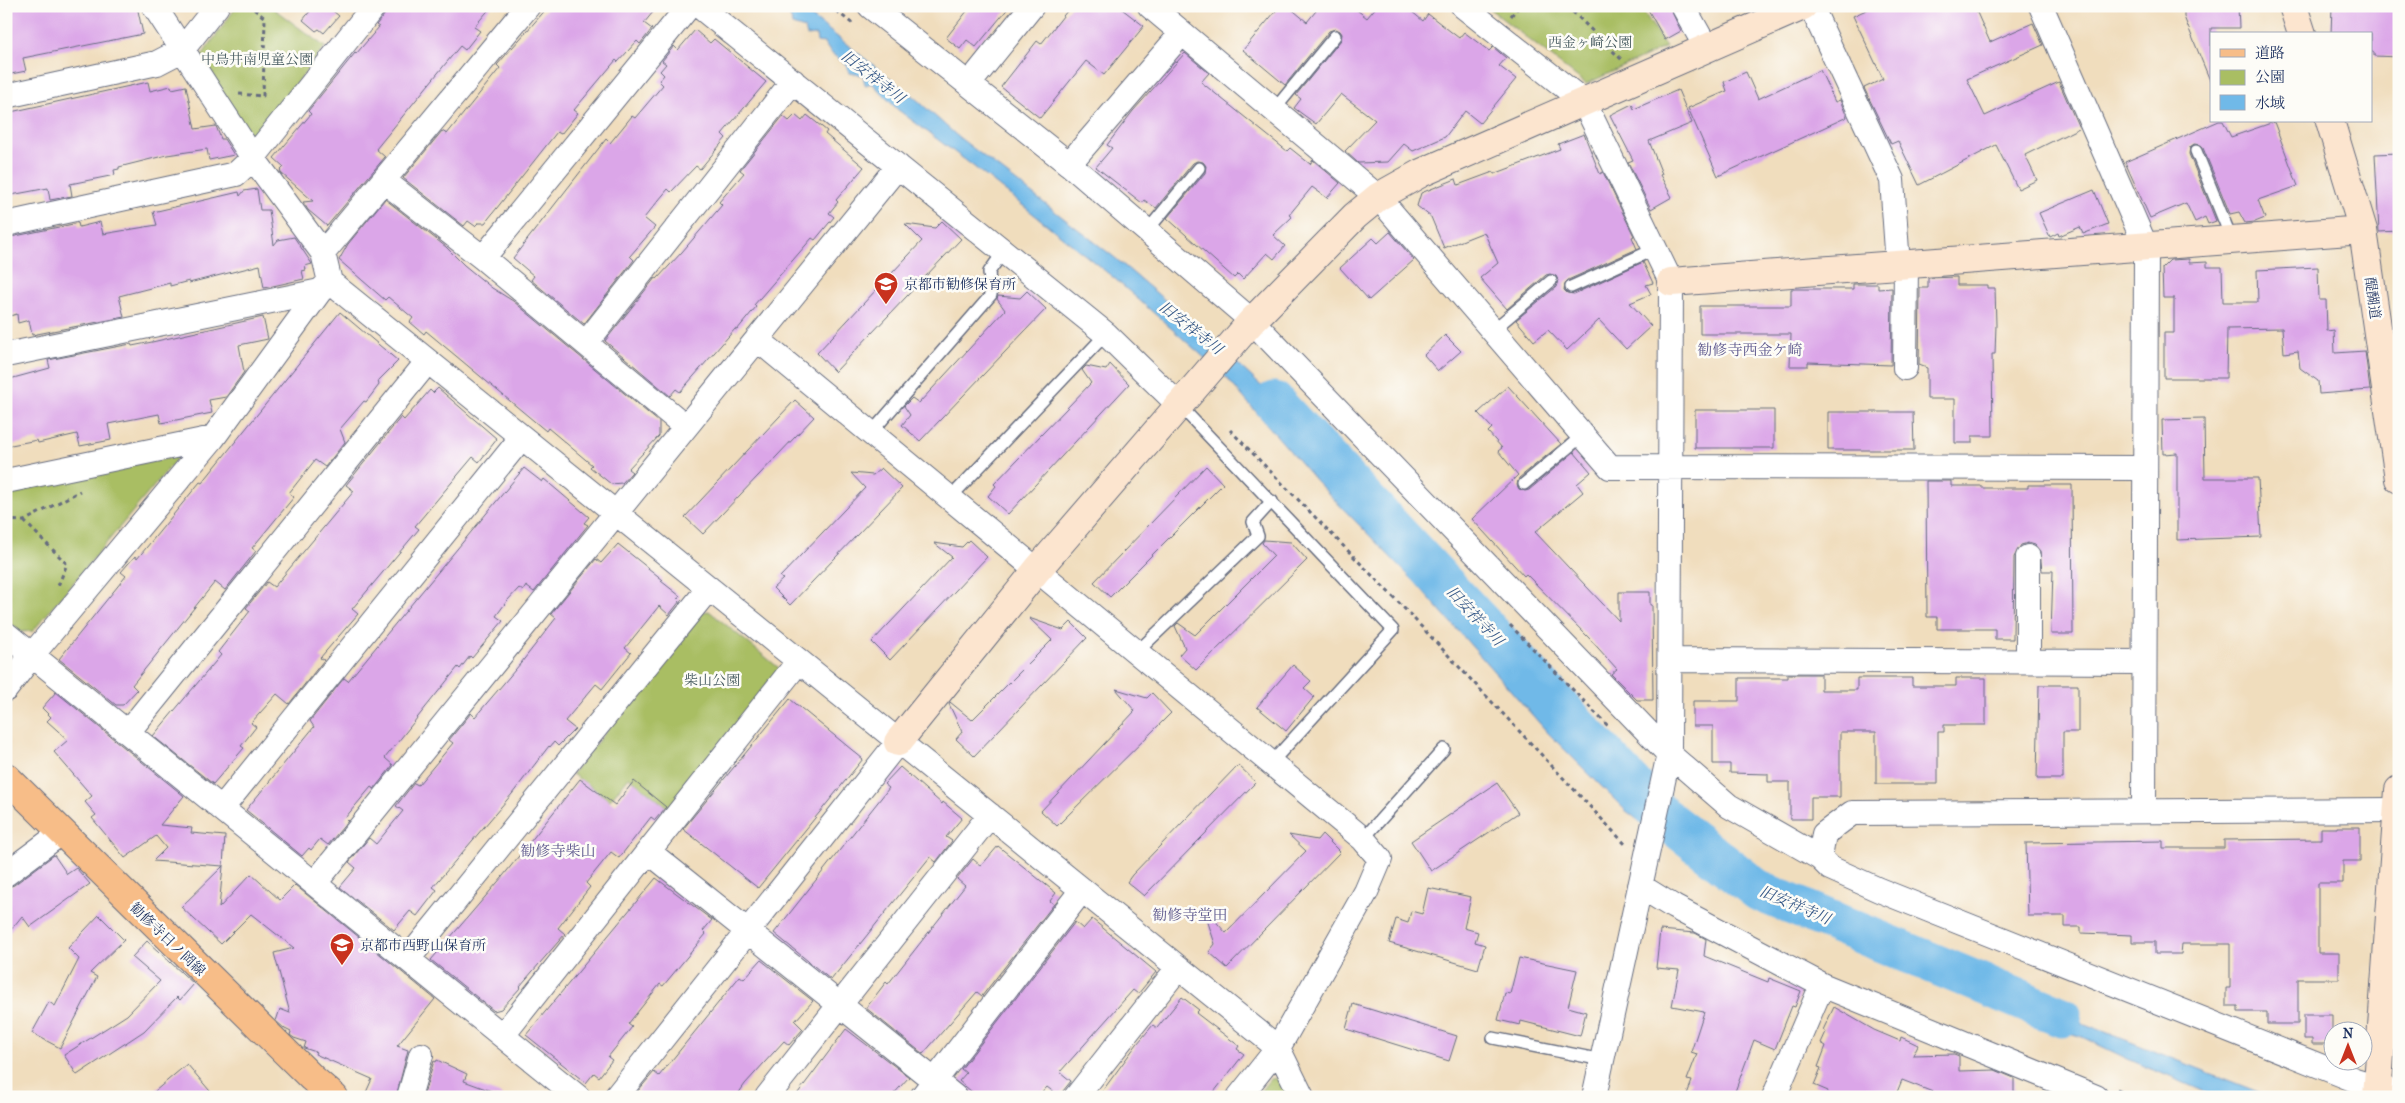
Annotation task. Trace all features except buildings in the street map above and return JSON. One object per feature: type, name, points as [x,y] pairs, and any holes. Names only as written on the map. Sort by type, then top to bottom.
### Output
[{"type":"main road","name":"勧修寺日ノ岡線","points":[[6,777],[305,1072],[334,1097]]},
{"type":"street","points":[[6,689],[32,655],[213,438],[325,286],[323,253],[253,158],[154,6]]},
{"type":"street","points":[[6,96],[157,63],[182,50],[216,6]]},
{"type":"street","points":[[6,224],[236,174],[253,158],[374,6]]},
{"type":"street","points":[[323,253],[528,6]]},
{"type":"street","points":[[483,258],[689,6]]},
{"type":"street","points":[[699,6],[1186,399]]},
{"type":"street","points":[[870,6],[1069,164],[1252,322],[1669,754],[1730,806],[1820,858],[1830,868],[1879,890],[2384,1092],[2398,800],[2144,812],[1852,813],[1824,834],[1820,858]]},
{"type":"street","points":[[969,84],[1032,6]]},
{"type":"street","points":[[1150,6],[1378,197],[1610,467],[2145,468]]},
{"type":"street","points":[[1463,6],[1584,102],[1671,282],[1671,660],[1669,754],[1594,1097]]},
{"type":"street","points":[[1683,6],[1707,48]]},
{"type":"street","points":[[616,1097],[747,930],[1037,570],[1252,322],[1355,216],[1378,197],[1420,174],[1803,6]]},
{"type":"street","points":[[1811,6],[1892,180],[1902,265],[1905,368]]},
{"type":"street","points":[[2041,6],[2146,247],[2144,812]]},
{"type":"street","points":[[2293,6],[2301,32]]},
{"type":"street","points":[[1069,164],[1182,33]]},
{"type":"street","points":[[586,343],[793,81]]},
{"type":"street","name":"醍醐道","points":[[2330,122],[2363,230],[2399,479]]},
{"type":"street","points":[[315,883],[898,166]]},
{"type":"street","points":[[384,181],[483,258],[685,426]]},
{"type":"street","points":[[1671,282],[2363,230]]},
{"type":"street","points":[[6,355],[325,286],[428,361],[1278,1048],[1302,1097]]},
{"type":"street","points":[[757,339],[1363,839],[1380,859],[1366,892],[1278,1048],[1239,1097]]},
{"type":"street","points":[[128,732],[428,361]]},
{"type":"street","points":[[222,808],[522,437]]},
{"type":"street","points":[[6,481],[213,438]]},
{"type":"street","points":[[2028,557],[2028,661]]},
{"type":"street","points":[[408,960],[709,588]]},
{"type":"street","points":[[6,634],[578,1097]]},
{"type":"street","points":[[1671,660],[2144,662]]},
{"type":"street","points":[[503,1035],[799,661]]},
{"type":"street","points":[[768,1097],[990,815]]},
{"type":"street","points":[[6,874],[61,833]]},
{"type":"street","points":[[649,852],[840,1005],[929,1089],[955,1097]]},
{"type":"street","points":[[1644,869],[1674,907],[1822,985],[2102,1091]]},
{"type":"street","points":[[929,1089],[1082,890]]},
{"type":"street","points":[[1076,1097],[1178,968]]},
{"type":"street","points":[[1774,1097],[1822,985]]},
{"type":"street","points":[[409,1097],[421,1055]]},
{"type":"lane","points":[[1274,110],[1335,36]]},
{"type":"lane","points":[[2196,151],[2232,240]]},
{"type":"lane","points":[[1147,231],[1199,168]]},
{"type":"lane","points":[[1571,288],[1655,249]]},
{"type":"lane","points":[[871,433],[991,295],[989,272],[1004,251]]},
{"type":"lane","points":[[1492,331],[1551,281]]},
{"type":"lane","points":[[950,498],[1106,334]]},
{"type":"lane","points":[[1186,399],[1272,501],[1393,630],[1271,763]]},
{"type":"lane","points":[[1524,484],[1582,436]]},
{"type":"lane","points":[[1137,652],[1258,536],[1253,522],[1272,501]]},
{"type":"lane","points":[[1363,839],[1444,749]]},
{"type":"lane","points":[[1493,1038],[1602,1060]]},
{"type":"path","points":[[209,90],[263,96],[265,18],[250,6]]},
{"type":"path","points":[[830,6],[861,31]]},
{"type":"path","points":[[1566,6],[1620,57]]},
{"type":"path","points":[[1226,426],[1402,606],[1644,869]]},
{"type":"path","points":[[6,520],[24,521],[85,488]]},
{"type":"path","points":[[24,521],[67,564],[51,601],[66,614]]},
{"type":"path","points":[[1506,621],[1600,721],[1615,732]]},
{"type":"path","points":[[2102,1091],[2135,1097]]},
{"type":"green space","name":"中鳥井南児童公園","points":[[237,6],[270,6],[325,47],[260,132],[249,133],[200,58]]},
{"type":"green space","name":"西金ヶ崎公園","points":[[1486,6],[1640,6],[1666,47],[1586,84]]},
{"type":"green space","points":[[179,456],[33,631],[21,632],[6,620],[6,487]]},
{"type":"green space","name":"柴山公園","points":[[709,611],[779,668],[669,809],[629,777],[610,800],[572,774],[701,612]]},
{"type":"green space","points":[[1280,1078],[1289,1097],[1256,1097],[1270,1079]]},
{"type":"water","points":[[770,6],[795,6],[797,11],[805,12],[816,20],[915,98],[956,135],[1114,257],[1212,340],[1301,423],[1331,474],[1394,530],[1415,563],[1591,753],[1678,834],[1739,870],[1785,907],[1836,931],[2011,995],[2271,1097],[2217,1097],[2080,1036],[2003,1011],[1976,996],[1866,955],[1752,901],[1681,853],[1625,810],[1549,734],[1416,583],[1317,482],[1223,374],[1114,278],[973,166],[897,109],[872,83],[865,85],[863,75],[849,73],[847,65],[831,53],[824,43],[817,42],[816,35],[807,36],[805,29],[792,25],[791,18],[785,10],[770,10]]},
{"type":"waterway","name":"旧安祥寺川","points":[[1274,402],[1662,816],[1759,891],[2062,1017]]},
{"type":"place","name":"京都市勧修保育所","points":[[886,305]]},
{"type":"place","name":"京都市西野山保育所","points":[[342,966]]},
{"type":"district","name":"勧修寺西金ケ崎","points":[[1750,350]]},
{"type":"district","name":"勧修寺柴山","points":[[558,851]]},
{"type":"district","name":"勧修寺堂田","points":[[1190,915]]}]
